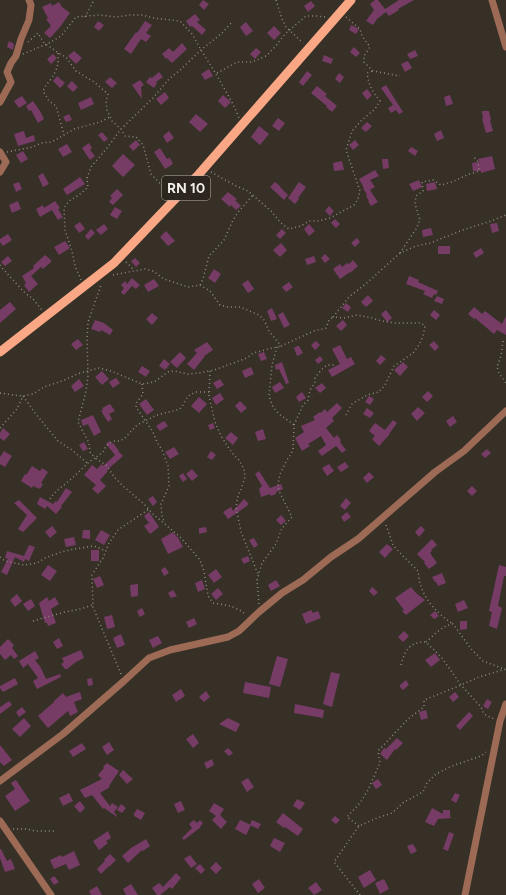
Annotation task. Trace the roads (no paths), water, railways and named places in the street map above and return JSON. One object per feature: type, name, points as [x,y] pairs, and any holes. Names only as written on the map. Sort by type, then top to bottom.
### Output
[{"type":"main road","name":"RN 10","points":[[0,352],[48,316],[121,256],[204,169],[351,0]]},
{"type":"street","points":[[0,102],[11,82],[7,72],[16,56],[29,20],[31,5],[29,0]]},
{"type":"street","points":[[492,0],[506,47]]},
{"type":"street","points":[[0,172],[6,162],[3,152]]},
{"type":"street","points":[[0,781],[63,734],[149,658],[170,650],[228,637],[239,631],[282,593],[303,580],[331,557],[358,539],[435,472],[464,451],[506,411]]},
{"type":"street","points":[[464,895],[500,721],[506,704]]},
{"type":"street","points":[[0,821],[51,895]]}]
